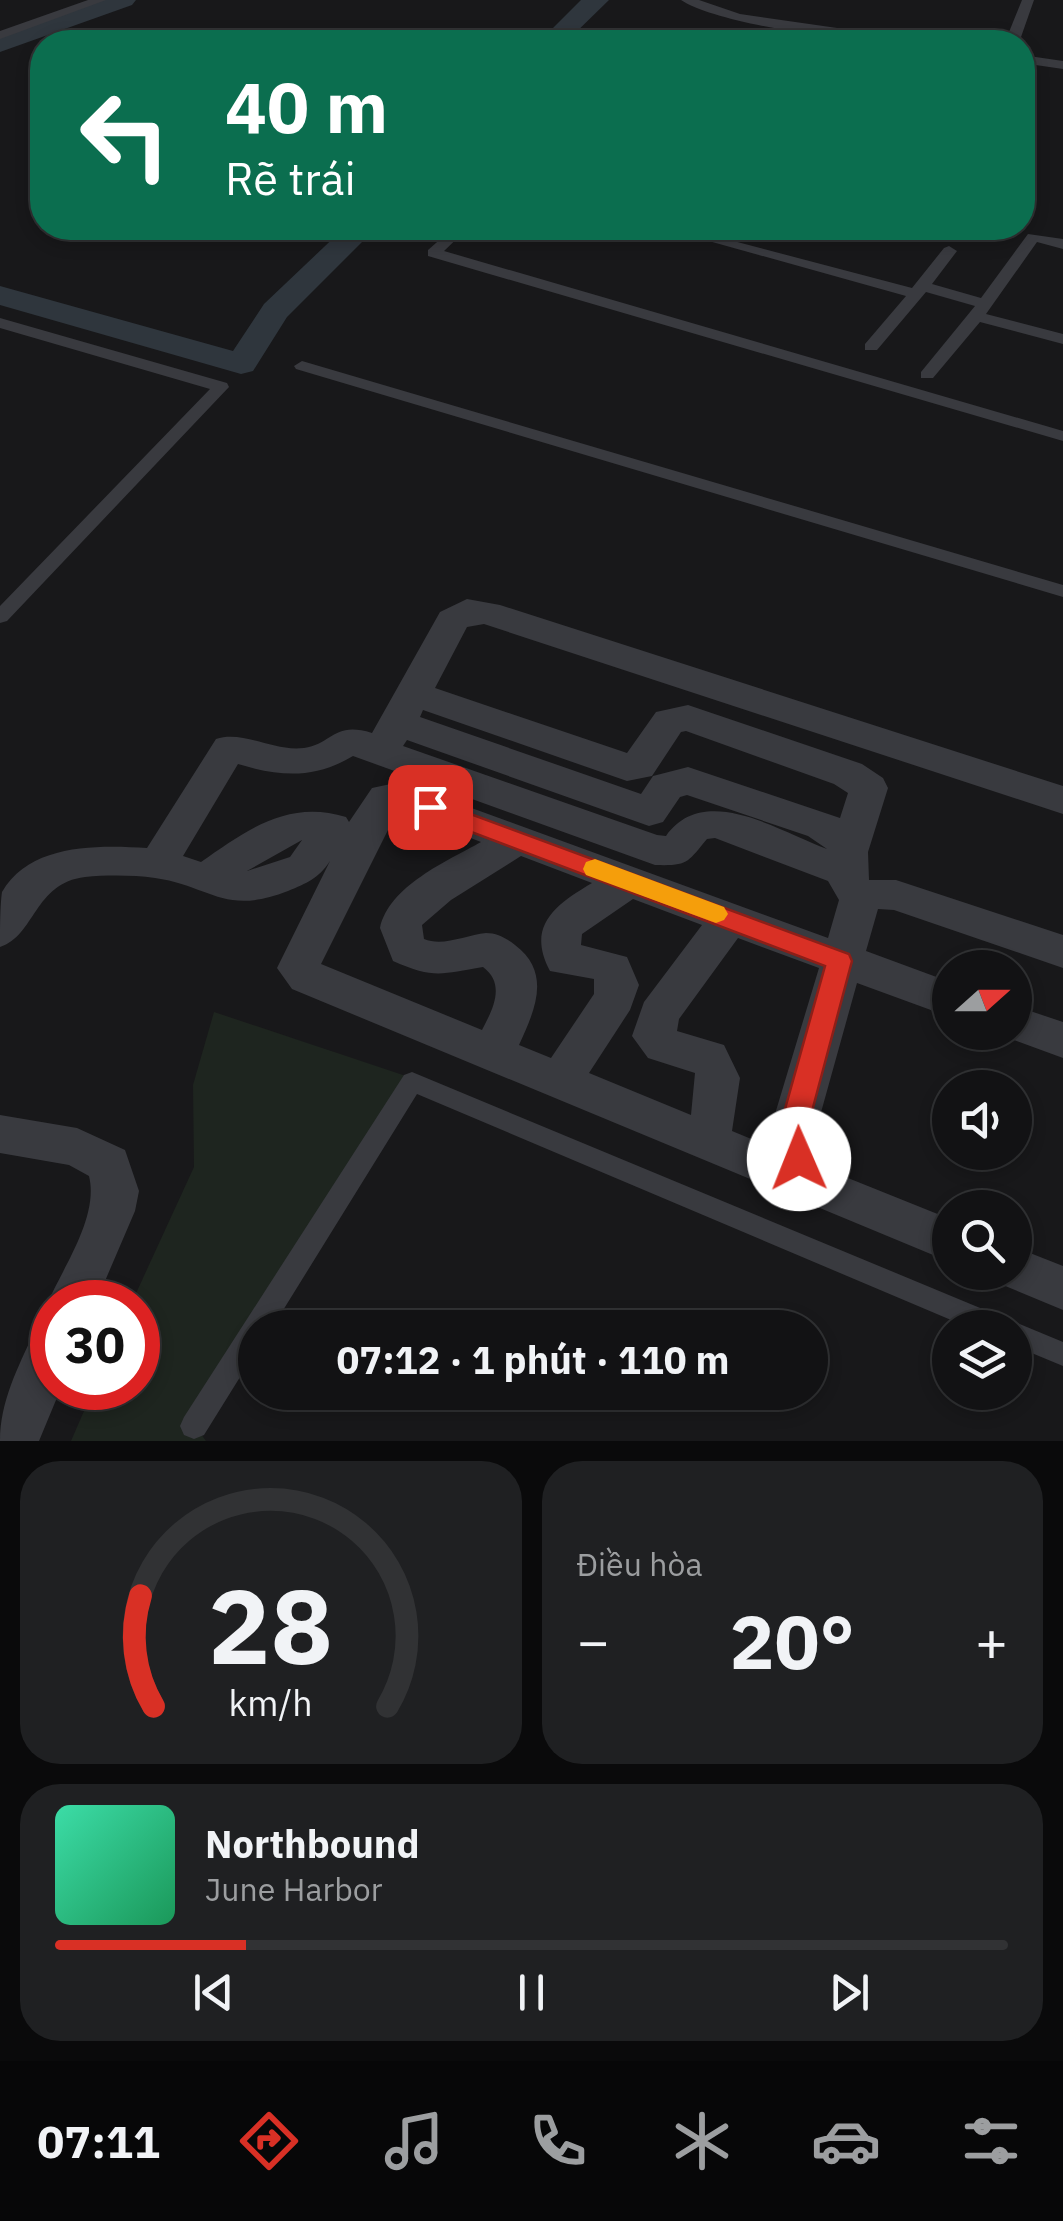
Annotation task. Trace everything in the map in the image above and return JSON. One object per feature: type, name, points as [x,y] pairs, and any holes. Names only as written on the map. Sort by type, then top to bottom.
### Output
[{"type":"street","points":[[398,723],[454,620],[467,611],[1063,800]]},
{"type":"street","points":[[158,864],[229,748],[302,763],[327,759],[341,744],[357,742],[398,723],[638,766],[669,720],[688,718],[848,774],[869,788],[840,961],[792,1134],[799,1159],[822,1188]]},
{"type":"street","points":[[398,723],[667,853],[677,851],[691,828],[702,822],[719,824],[853,873],[878,893],[896,895],[1063,952]]},
{"type":"street","points":[[932,994],[400,796],[386,798],[375,810],[298,968],[307,977],[932,1234]]},
{"type":"street","points":[[493,1053],[518,995],[518,974],[510,960],[490,949],[431,960],[408,950],[401,934],[402,919],[415,905],[517,840]]},
{"type":"street","points":[[0,931],[30,888],[54,868],[82,859],[158,864],[204,878]]},
{"type":"street","points":[[560,1081],[615,998],[620,984],[615,972],[600,961],[565,959],[558,948],[558,933],[573,916],[630,882]]},
{"type":"street","points":[[721,1146],[719,1080],[714,1062],[700,1053],[677,1053],[662,1046],[654,1036],[659,1014],[729,919]]},
{"type":"street","points":[[1032,1029],[1063,1040]]},
{"type":"street","points":[[0,1134],[77,1147],[109,1164],[116,1191],[112,1211],[82,1280]]},
{"type":"street","points":[[721,1146],[766,1149],[792,1134]]},
{"type":"street","points":[[1032,1275],[1063,1288]]},
{"type":"street","points":[[13,1441],[30,1400]]},
{"type":"lane","points":[[0,35],[100,0]]},
{"type":"lane","points":[[687,0],[738,18],[822,30]]},
{"type":"lane","points":[[1017,30],[1028,0]]},
{"type":"lane","points":[[1035,61],[1063,65]]},
{"type":"lane","points":[[1035,237],[1063,244]]},
{"type":"lane","points":[[449,240],[434,254],[1063,436]]},
{"type":"lane","points":[[718,240],[919,290],[1063,339]]},
{"type":"lane","points":[[927,374],[1031,240]]},
{"type":"lane","points":[[870,347],[950,250]]},
{"type":"lane","points":[[0,323],[221,387],[3,608]]},
{"type":"lane","points":[[302,366],[1063,591]]},
{"type":"lane","points":[[268,1310],[412,1082],[957,1310]]},
{"type":"lane","points":[[1032,1341],[1063,1354]]},
{"type":"lane","points":[[194,1426],[238,1357]]},
{"type":"shaded area","points":[[214,1012],[421,1081],[267,1310],[238,1310],[238,1356],[195,1426],[206,1441],[71,1441],[84,1410],[160,1410],[160,1280],[142,1280],[194,1167],[193,1085]]},
{"type":"waterway","points":[[39,30],[123,0]]},
{"type":"waterway","points":[[565,30],[596,0]]},
{"type":"waterway","points":[[0,44],[30,33]]},
{"type":"waterway","points":[[0,295],[241,364],[275,311],[349,240]]},
{"type":"slow traffic","points":[[595,869],[716,914]]},
{"type":"route","points":[[430,807],[840,961],[792,1134],[799,1159]]}]
